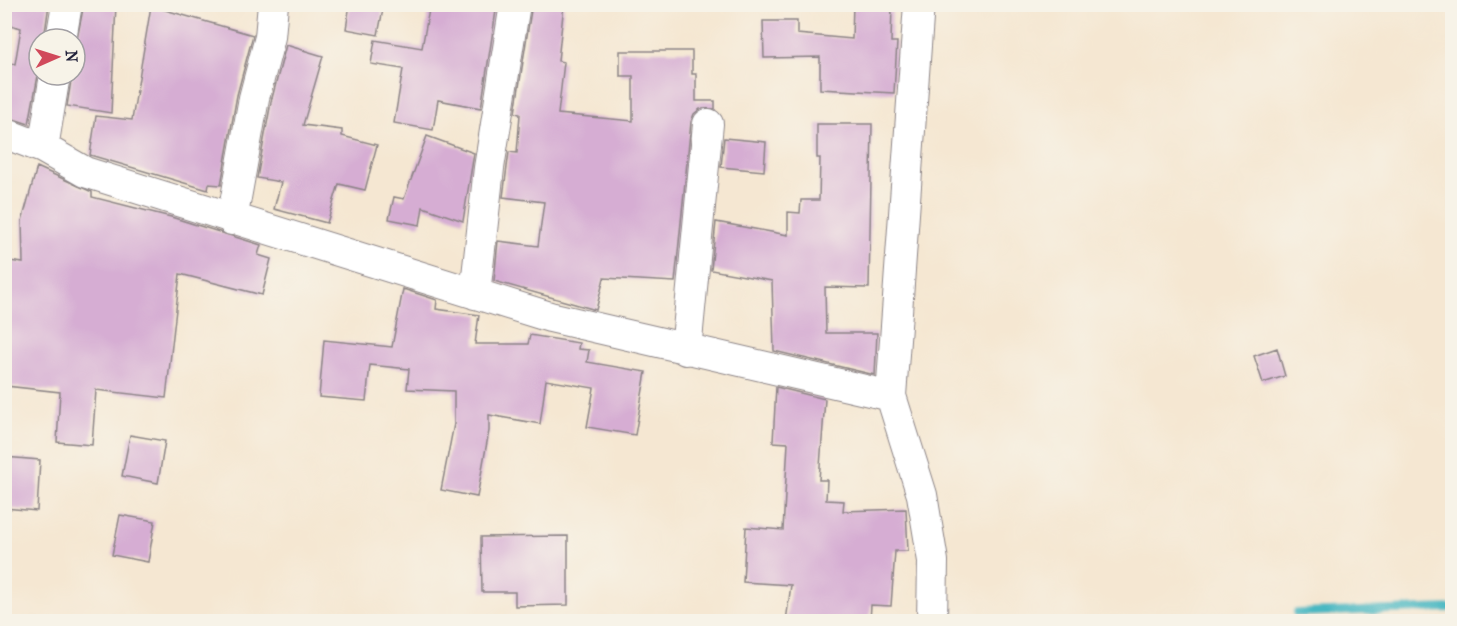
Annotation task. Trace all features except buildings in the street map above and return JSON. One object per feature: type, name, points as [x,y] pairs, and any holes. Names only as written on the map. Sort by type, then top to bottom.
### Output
[{"type":"street","points":[[63,27],[67,4]]},
{"type":"street","points":[[232,220],[254,98],[270,37],[273,4]]},
{"type":"street","points":[[475,294],[489,168],[515,4]]},
{"type":"street","points":[[919,4],[891,396],[922,495],[933,561],[932,621]]},
{"type":"street","points":[[43,148],[53,87]]},
{"type":"street","points":[[686,350],[708,124]]},
{"type":"street","points":[[4,133],[43,148],[85,172],[232,220],[550,317],[891,396]]},
{"type":"waterway","points":[[1297,613],[1452,608]]}]
